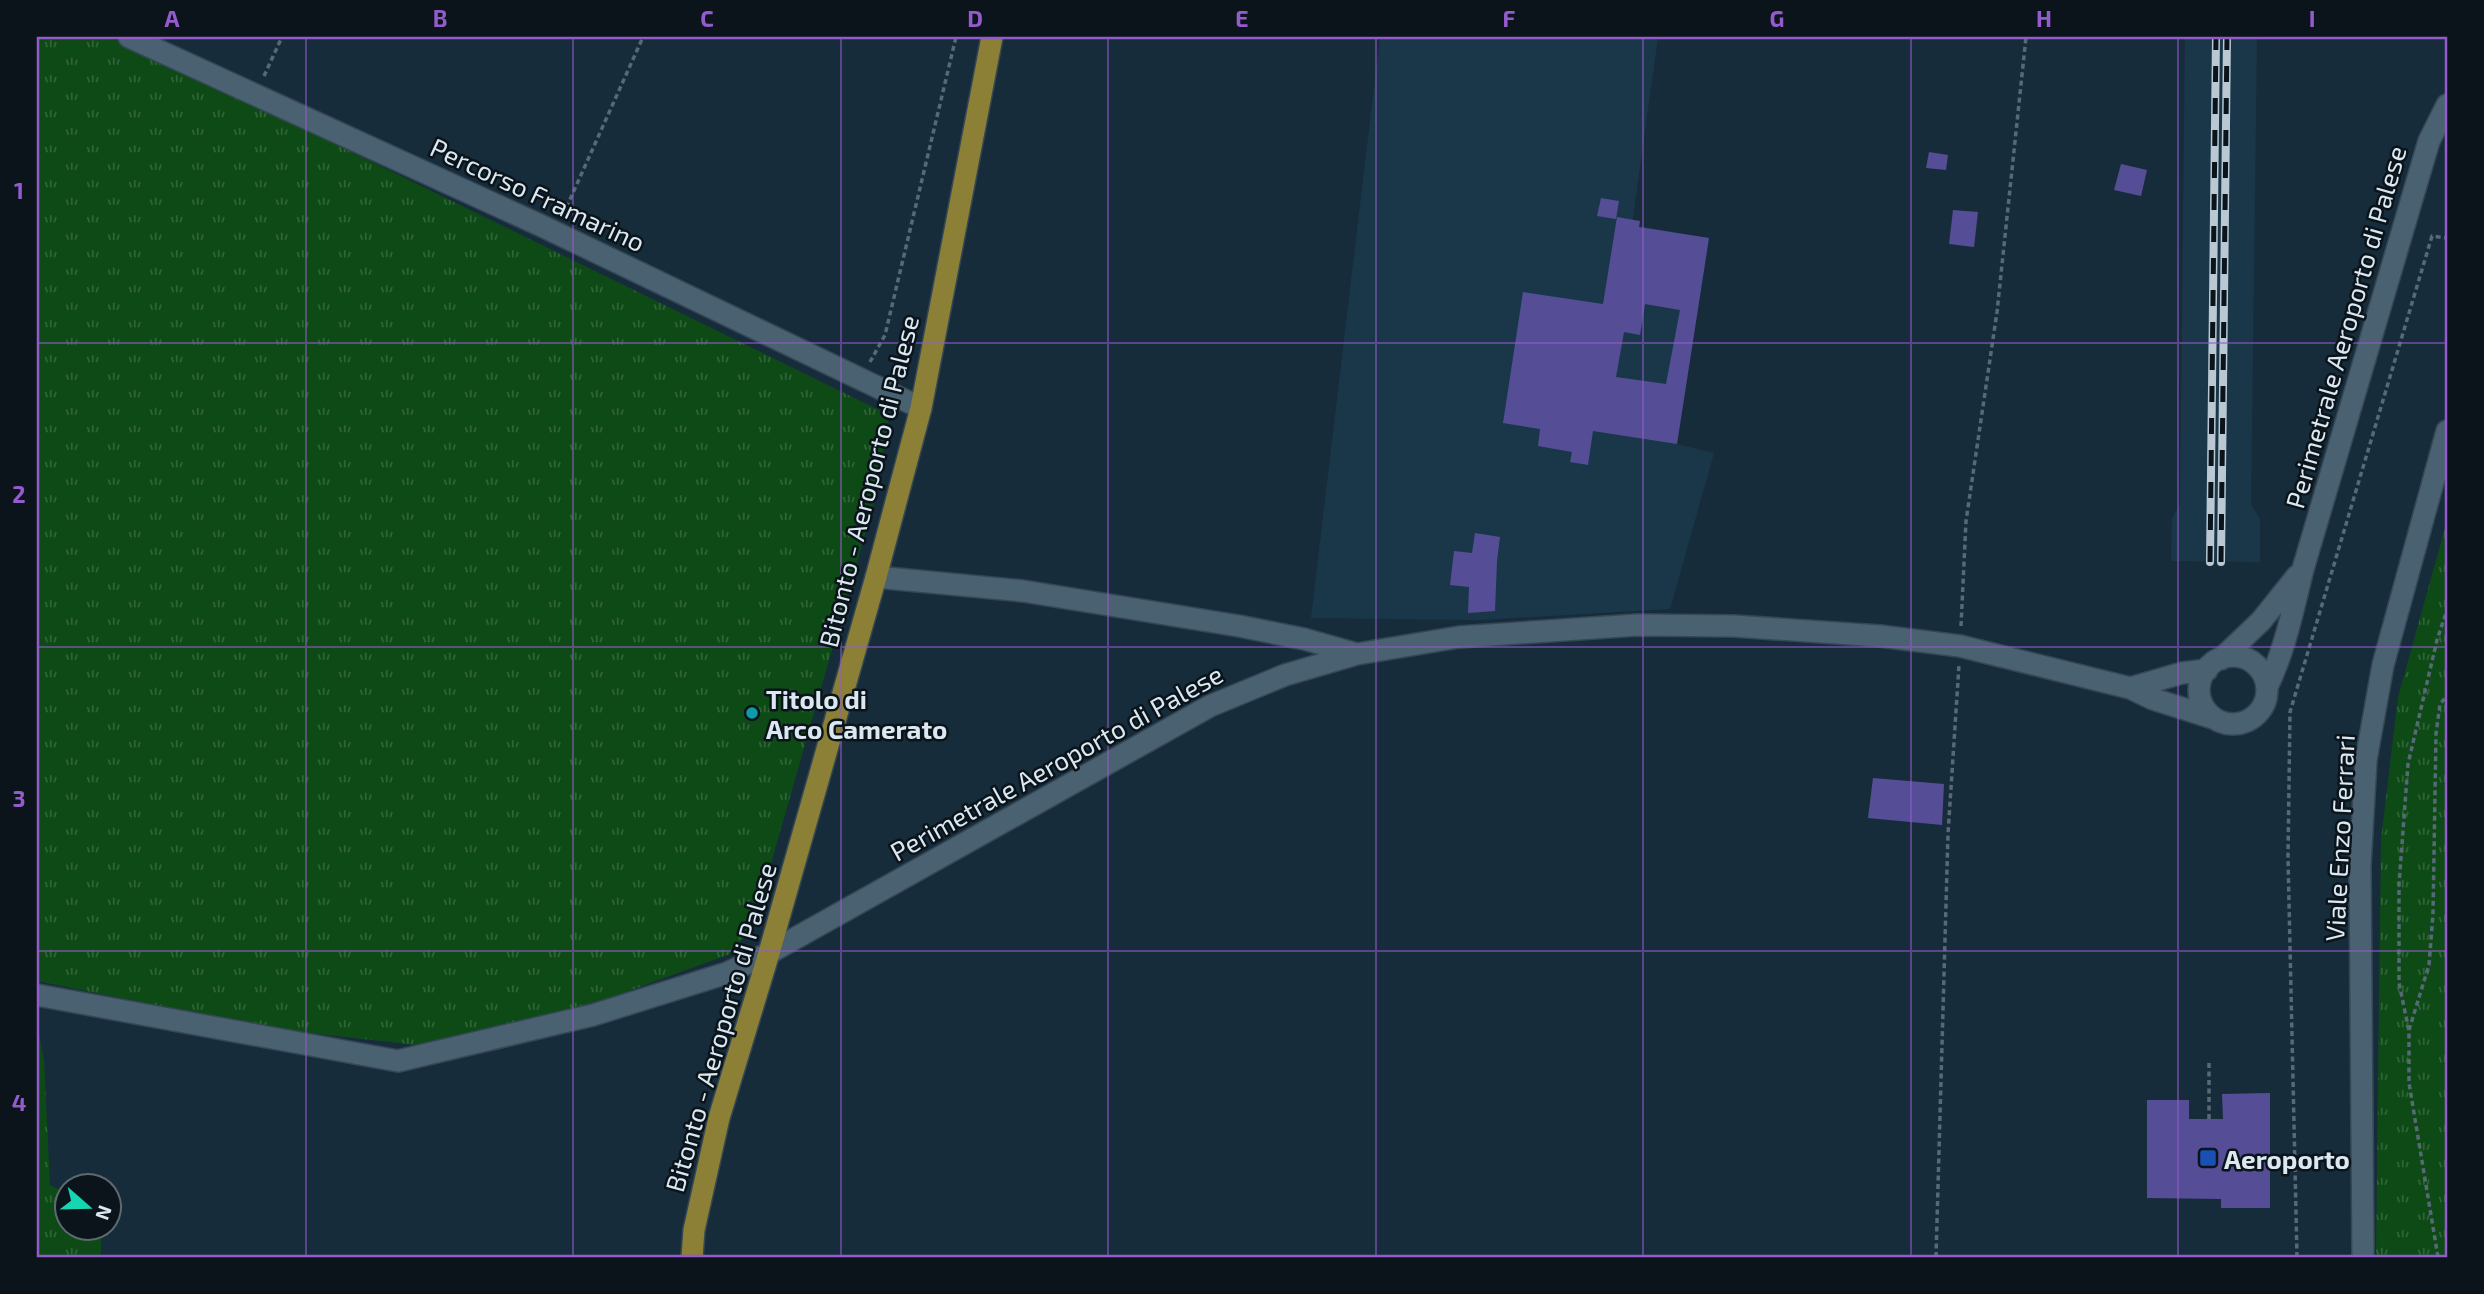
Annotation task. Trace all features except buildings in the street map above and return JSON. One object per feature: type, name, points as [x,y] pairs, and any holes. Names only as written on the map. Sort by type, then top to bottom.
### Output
[{"type":"main road","name":"Bitonto - Aeroporto di Palese","points":[[692,1257],[694,1230],[719,1118],[876,577],[921,408],[992,37]]},
{"type":"street","name":"Percorso Framarino","points":[[128,37],[542,226],[921,408]]},
{"type":"street","name":"Perimetrale Aeroporto di Palese","points":[[2267,687],[2276,669],[2429,141],[2447,104]]},
{"type":"street","name":"Viale Enzo Ferrari","points":[[2363,1257],[2360,866],[2365,760],[2383,665],[2447,431]]},
{"type":"street","points":[[2417,534],[2447,481]]},
{"type":"street","name":"Perimetrale Aeroporto di Palese","points":[[2130,688],[2214,664],[2261,621],[2303,569]]},
{"type":"street","points":[[876,577],[1023,591],[1239,626],[1304,639],[1357,654]]},
{"type":"street","name":"Perimetrale Aeroporto di Palese","points":[[37,995],[398,1061],[593,1015],[727,973],[769,953],[1210,706],[1284,675],[1357,654],[1459,637],[1637,625],[1734,626],[1880,636],[1960,646],[2130,688],[2153,699],[2213,718]]},
{"type":"street","points":[[2240,657],[2250,661],[2264,677],[2267,687],[2263,707],[2249,720],[2231,724],[2213,718],[2201,701],[2199,690],[2214,664],[2240,657]]},
{"type":"path","points":[[256,95],[282,37]]},
{"type":"path","points":[[561,219],[643,37]]},
{"type":"path","points":[[869,364],[885,335],[956,37]]},
{"type":"path","points":[[2297,1257],[2288,858],[2290,712],[2432,236],[2447,238]]},
{"type":"path","points":[[2438,1257],[2409,1083],[2409,1031],[2399,982],[2399,884],[2407,768],[2437,640],[2447,610]]},
{"type":"path","points":[[2409,1031],[2429,965],[2433,914],[2436,734],[2440,704],[2447,696]]},
{"type":"path","points":[[2209,1062],[2209,1119]]},
{"type":"shaded area","points":[[1380,37],[1658,37],[1632,225],[1709,238],[1677,444],[1714,453],[1670,609],[1480,620],[1311,618]]},
{"type":"shaded area","points":[[2185,37],[2257,37],[2251,504],[2260,519],[2260,562],[2171,561],[2172,519],[2180,504]]},
{"type":"green space","points":[[37,37],[110,37],[889,415],[877,492],[752,928],[730,954],[590,1005],[417,1045],[274,1029],[37,981]]},
{"type":"green space","points":[[2447,521],[2447,1257],[2376,1257],[2381,840],[2398,697]]},
{"type":"green space","points":[[37,1025],[44,1060],[52,1186],[52,1242],[101,1242],[101,1257],[37,1257]]},
{"type":"railway","points":[[2210,562],[2216,37]]},
{"type":"railway","points":[[2221,562],[2227,37]]},
{"type":"place","name":"Titolo di Arco Camerato","points":[[752,713]]},
{"type":"place","name":"Aeroporto","points":[[2208,1158]]}]
